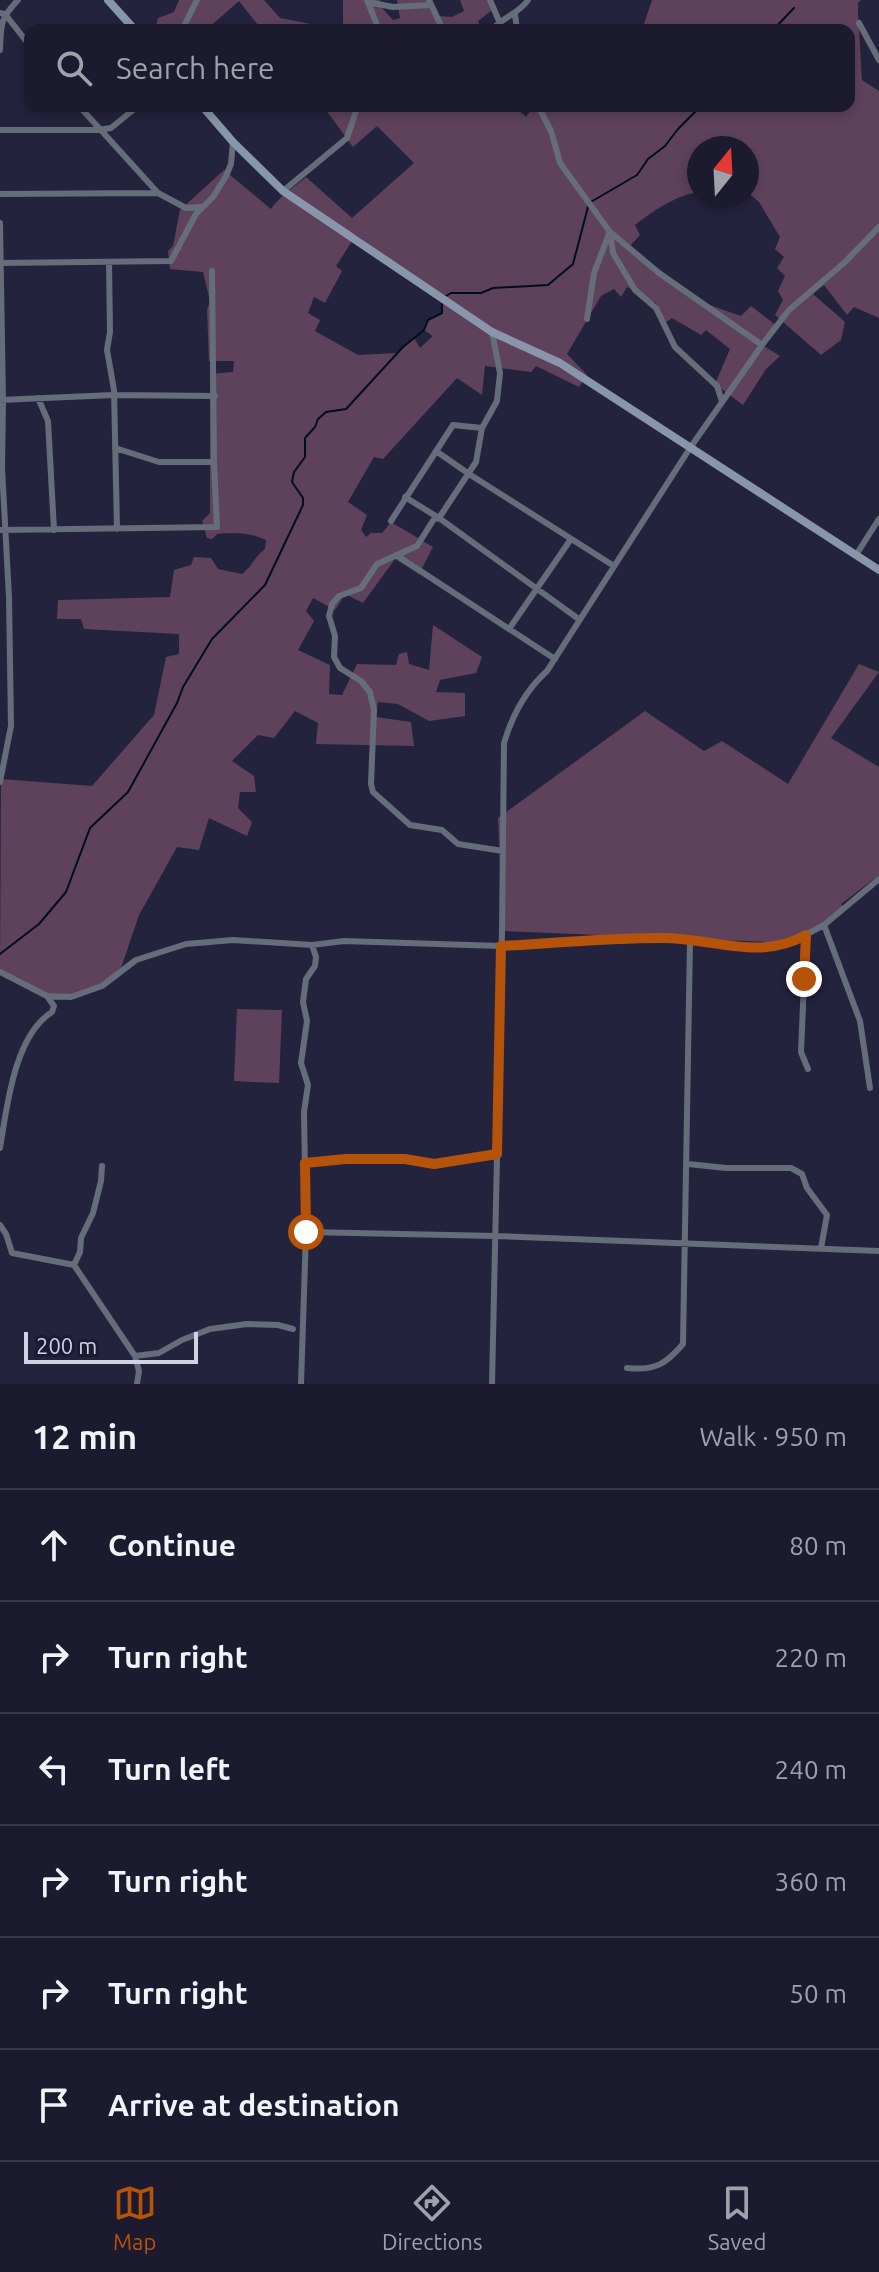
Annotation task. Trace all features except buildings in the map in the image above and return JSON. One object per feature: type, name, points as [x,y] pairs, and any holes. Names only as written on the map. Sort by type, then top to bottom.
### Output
[{"type":"main road","points":[[108,0],[130,24]]},
{"type":"main road","points":[[207,112],[283,191],[492,332],[560,363],[878,568]]},
{"type":"street","points":[[0,50],[2,14],[18,0]]},
{"type":"street","points":[[185,24],[197,0]]},
{"type":"street","points":[[490,0],[499,21]]},
{"type":"street","points":[[497,24],[515,14],[528,0]]},
{"type":"street","points":[[368,1],[393,7],[430,3],[440,24]]},
{"type":"street","points":[[368,1],[377,24]]},
{"type":"street","points":[[2,14],[24,39]]},
{"type":"street","points":[[515,14],[516,24]]},
{"type":"street","points":[[859,23],[879,60]]},
{"type":"street","points":[[84,112],[158,193],[186,208],[201,207]]},
{"type":"street","points":[[0,130],[99,130],[111,128],[131,112]]},
{"type":"street","points":[[283,191],[347,138],[356,112]]},
{"type":"street","points":[[541,112],[551,131],[560,163],[610,232],[659,273],[762,345]]},
{"type":"street","points":[[0,263],[171,261],[201,207],[213,197],[226,176],[231,164],[233,142]]},
{"type":"street","points":[[0,194],[158,193]]},
{"type":"street","points":[[0,223],[1,468],[9,597],[11,726],[0,782]]},
{"type":"street","points":[[492,1384],[504,743],[509,727],[532,684],[547,671],[690,448],[762,345],[789,310],[844,263],[879,227]]},
{"type":"street","points":[[587,319],[594,273],[610,232]]},
{"type":"street","points":[[610,232],[613,253],[635,290],[656,308],[675,347],[717,386],[722,402]]},
{"type":"street","points":[[109,262],[110,332],[107,350],[113,395],[117,529]]},
{"type":"street","points":[[3,530],[217,527],[212,271]]},
{"type":"street","points":[[492,332],[500,373],[497,401],[482,428],[476,462],[417,546],[377,564],[361,588],[339,596],[332,604],[329,616],[335,636],[334,657],[340,668],[361,681],[370,692],[374,710],[373,792],[410,825],[442,830],[458,844],[503,851]]},
{"type":"street","points":[[2,400],[113,395],[215,396]]},
{"type":"street","points":[[38,398],[48,421],[54,530]]},
{"type":"street","points":[[391,521],[453,425],[482,428]]},
{"type":"street","points":[[115,448],[159,462],[214,462]]},
{"type":"street","points":[[436,451],[614,566]]},
{"type":"street","points":[[405,497],[580,620]]},
{"type":"street","points":[[856,555],[879,519]]},
{"type":"street","points":[[509,629],[571,539]]},
{"type":"street","points":[[396,555],[555,659]]},
{"type":"street","points":[[0,597],[9,597]]},
{"type":"street","points":[[0,671],[10,670]]},
{"type":"street","points":[[0,972],[47,996],[71,997],[102,986],[136,960],[186,944],[233,940],[312,945],[344,941],[501,946],[665,937],[755,949],[796,940],[824,925],[879,879]]},
{"type":"street","points":[[824,925],[860,1021],[870,1088]]},
{"type":"street","points":[[806,935],[801,1052],[808,1069]]},
{"type":"street","points":[[627,1368],[642,1370],[667,1362],[683,1344],[690,941]]},
{"type":"street","points":[[301,1384],[306,1232],[304,1112],[308,1085],[301,1063],[307,1021],[303,1002],[306,979],[315,966],[316,957],[312,945]]},
{"type":"street","points":[[0,1148],[13,1079],[26,1043],[54,1006],[47,996]]},
{"type":"street","points":[[305,1163],[405,1159],[434,1164],[497,1154]]},
{"type":"street","points":[[688,1164],[726,1168],[791,1168],[802,1174],[807,1188],[827,1215],[821,1248]]},
{"type":"street","points":[[74,1265],[80,1252],[81,1238],[93,1213],[102,1166]]},
{"type":"street","points":[[0,1225],[12,1253],[74,1265],[135,1356],[139,1371],[137,1384]]},
{"type":"street","points":[[306,1232],[879,1251]]},
{"type":"street","points":[[135,1356],[159,1353],[210,1329],[247,1324],[293,1329]]},
{"type":"shaded area","points":[[179,0],[264,0],[280,18],[311,24],[257,24],[239,1],[213,24],[156,24],[158,18],[174,12]]},
{"type":"shaded area","points":[[343,0],[380,0],[380,6],[393,20],[400,18],[397,0],[431,0],[439,16],[452,17],[464,11],[460,0],[491,0],[495,8],[478,21],[479,24],[343,24]]},
{"type":"shaded area","points":[[652,0],[861,0],[858,14],[862,80],[879,91],[879,318],[854,307],[847,315],[824,285],[813,294],[845,322],[841,340],[821,355],[775,315],[783,300],[778,291],[785,276],[777,268],[784,257],[775,249],[780,237],[759,202],[759,136],[687,136],[687,195],[656,210],[635,225],[640,235],[629,247],[701,302],[741,316],[751,306],[778,327],[762,345],[780,356],[766,369],[743,405],[715,384],[730,349],[706,330],[701,335],[672,318],[666,322],[656,303],[627,287],[621,297],[614,289],[601,296],[567,354],[587,375],[579,387],[536,366],[531,372],[485,366],[482,395],[457,378],[383,459],[374,457],[348,502],[367,515],[361,530],[366,537],[371,533],[382,533],[391,522],[433,547],[419,574],[395,559],[363,603],[345,594],[335,610],[313,598],[306,611],[314,621],[298,650],[330,665],[329,694],[342,695],[357,664],[396,665],[399,654],[407,652],[409,664],[429,670],[433,625],[482,657],[476,673],[440,680],[436,692],[465,693],[465,716],[429,721],[398,704],[378,702],[376,717],[411,722],[414,746],[316,744],[318,723],[295,711],[274,738],[258,735],[232,761],[254,776],[256,792],[240,792],[238,808],[252,822],[247,836],[209,818],[199,850],[177,847],[139,915],[119,974],[102,986],[56,998],[0,972],[1,779],[92,786],[154,715],[166,657],[179,654],[179,634],[84,629],[81,619],[57,619],[58,600],[170,597],[174,570],[191,565],[194,557],[211,558],[218,569],[242,574],[265,549],[266,540],[248,534],[223,533],[212,539],[207,538],[202,521],[210,513],[210,374],[233,372],[234,361],[209,361],[207,310],[210,301],[203,272],[170,269],[168,251],[173,246],[180,210],[224,170],[271,209],[306,177],[352,218],[414,163],[377,126],[353,147],[327,112],[521,112],[526,117],[530,112],[855,112],[855,24],[644,24]],"holes":[[[356,235],[444,299],[442,313],[428,320],[424,330],[433,336],[420,348],[414,338],[397,353],[358,355],[315,331],[320,320],[308,313],[314,297],[325,303],[342,271],[336,266]]]},
{"type":"shaded area","points":[[859,664],[879,672],[831,738],[879,767],[879,875],[841,904],[844,908],[819,927],[772,946],[768,942],[503,931],[498,818],[645,711],[704,751],[722,741],[788,784]]},
{"type":"shaded area","points":[[237,1009],[282,1010],[279,1083],[234,1081]]},
{"type":"waterway","points":[[779,24],[794,8]]},
{"type":"waterway","points":[[446,296],[451,293],[481,293],[493,288],[548,285],[573,264],[589,203],[637,175],[648,159],[665,146],[695,112]]},
{"type":"waterway","points":[[0,954],[39,924],[66,892],[90,828],[128,792],[212,639],[265,585],[303,505],[303,498],[292,482],[294,472],[305,457],[305,438],[326,412],[346,409],[403,347],[424,330],[428,320],[442,313],[442,304]]},
{"type":"route","points":[[306,1232],[305,1163],[405,1159],[434,1164],[497,1154],[501,946],[665,937],[755,949],[806,935],[804,979]]}]
